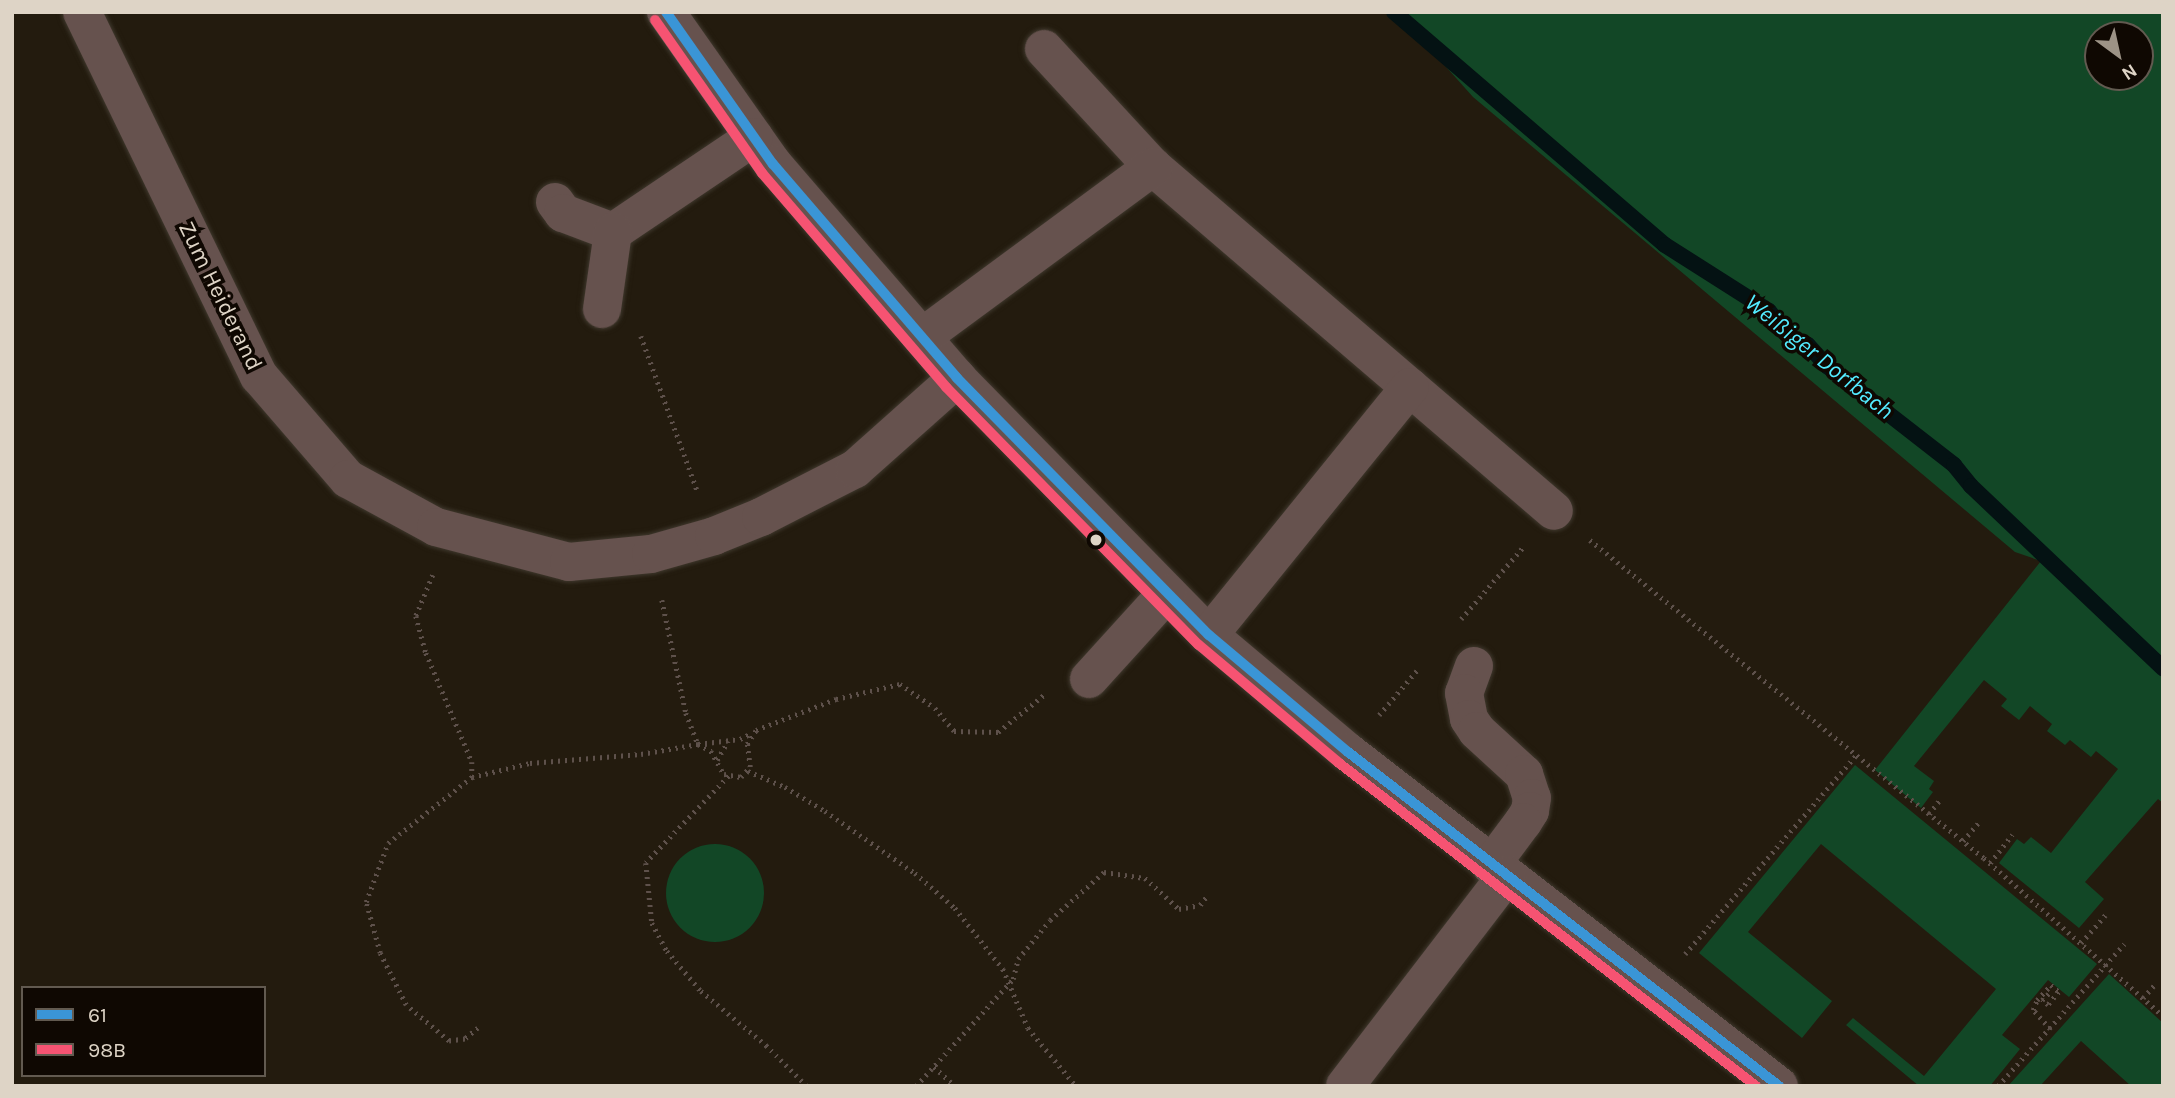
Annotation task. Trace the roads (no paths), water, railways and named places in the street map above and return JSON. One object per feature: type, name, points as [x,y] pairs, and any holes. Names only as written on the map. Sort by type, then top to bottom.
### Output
[{"type":"street","name":"Zum Heiderand","points":[[82,12],[259,376],[348,478],[436,527],[569,562],[651,554],[714,536],[761,517],[855,469],[957,378]]},
{"type":"street","points":[[666,12],[773,164],[957,378],[1209,635],[1348,752],[1779,1086]]},
{"type":"street","points":[[1044,49],[1153,167],[1554,511]]},
{"type":"street","points":[[602,309],[613,232],[754,138]]},
{"type":"street","points":[[922,337],[1153,167]]},
{"type":"street","points":[[555,202],[563,213],[613,232]]},
{"type":"street","points":[[1209,635],[1410,387]]},
{"type":"street","points":[[1089,679],[1167,593]]},
{"type":"street","points":[[1345,1086],[1498,870],[1523,822],[1532,798],[1524,774],[1477,731],[1469,719],[1464,693],[1474,666]]},
{"type":"waterway","name":"Weißiger Dorfbach","points":[[1394,12],[1665,245],[1769,311],[1792,341],[1808,345],[1827,366],[1954,465],[1971,486],[2163,668]]}]
